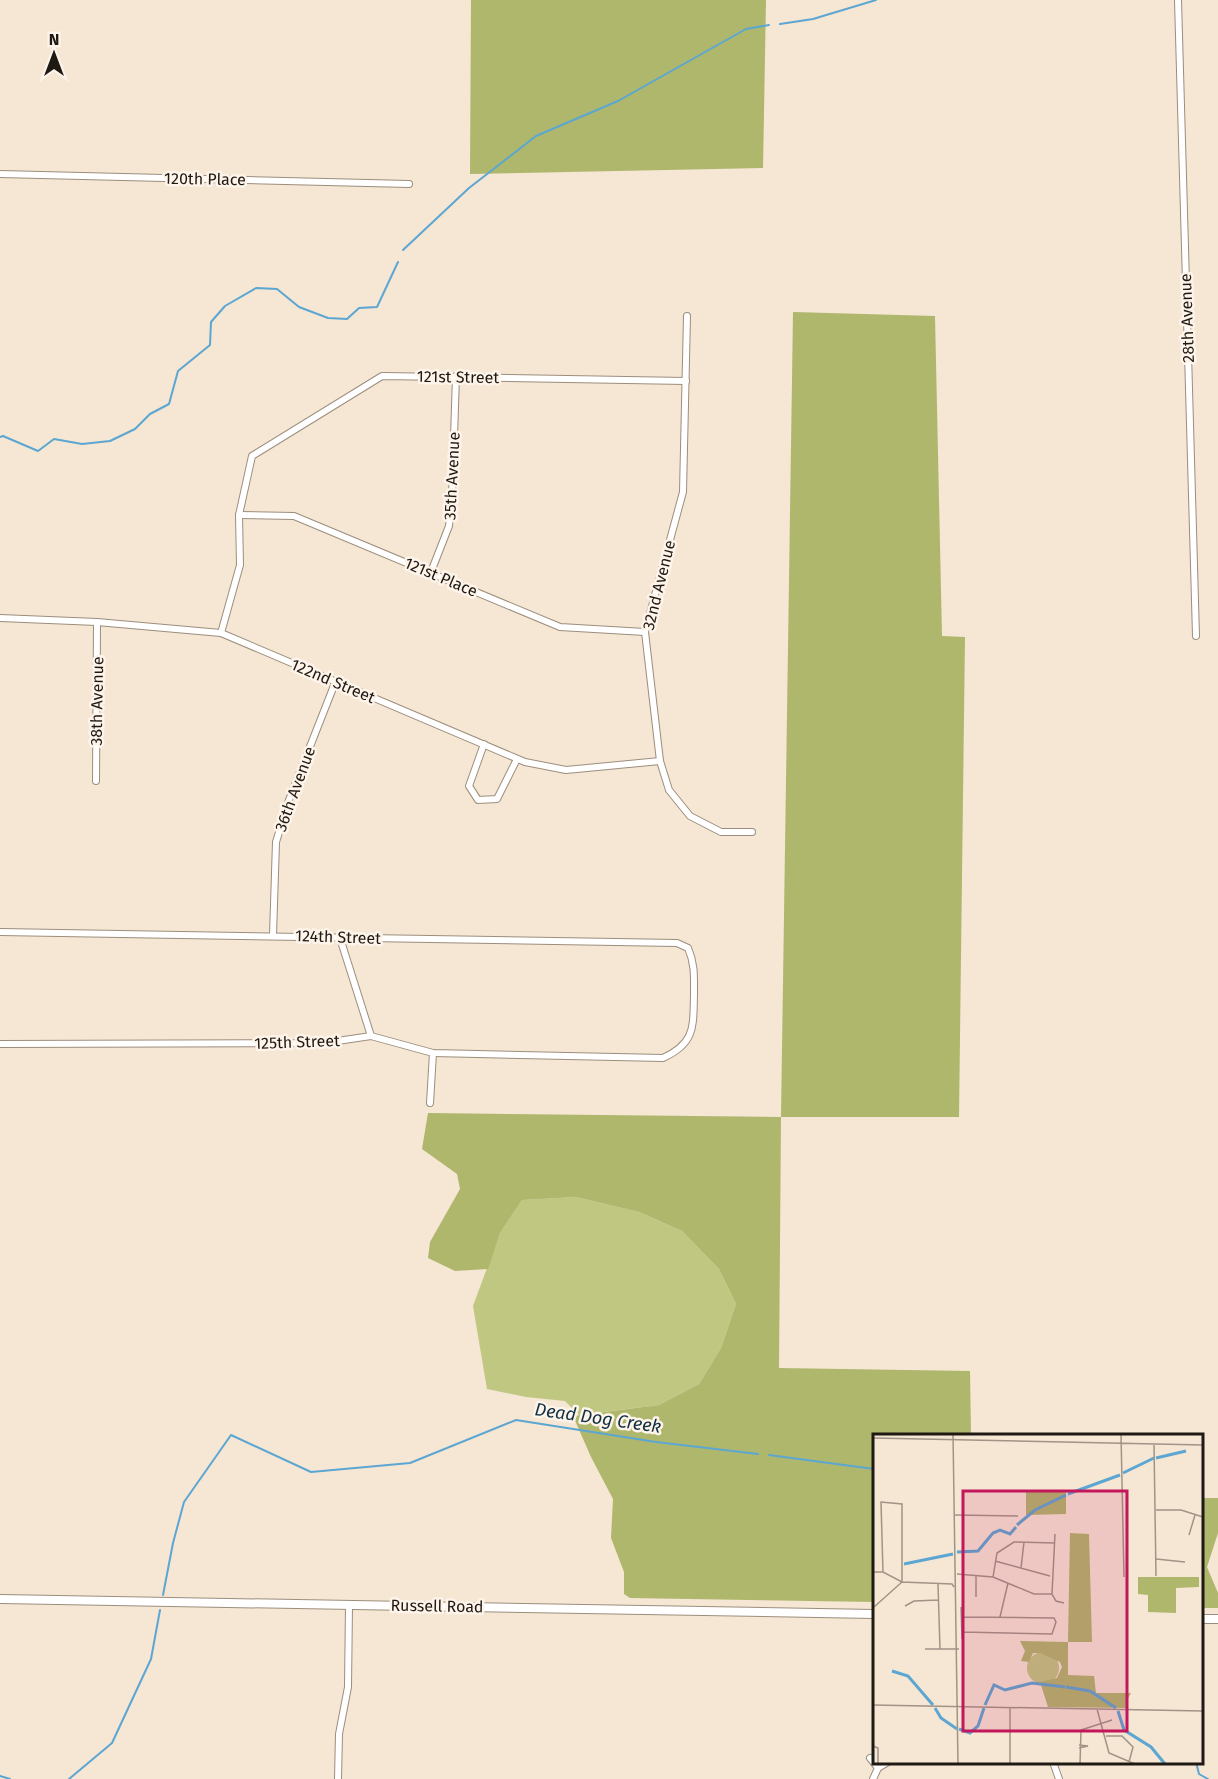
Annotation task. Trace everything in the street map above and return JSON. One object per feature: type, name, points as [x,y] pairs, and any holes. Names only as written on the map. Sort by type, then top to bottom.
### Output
[{"type":"street","name":"28th Avenue","points":[[1178,0],[1196,636]]},
{"type":"street","name":"120th Place","points":[[0,174],[409,183]]},
{"type":"street","name":"32nd Avenue","points":[[687,316],[683,492],[645,632],[660,761],[669,790],[690,816],[721,832],[752,832]]},
{"type":"street","name":"121st Street","points":[[239,515],[252,456],[382,376],[686,381]]},
{"type":"street","name":"35th Avenue","points":[[431,572],[449,526],[456,376]]},
{"type":"street","name":"121st Place","points":[[239,515],[294,516],[560,627],[645,632]]},
{"type":"street","points":[[221,633],[240,565],[239,515]]},
{"type":"street","name":"122nd Street","points":[[0,618],[97,622],[221,633],[525,762],[566,770],[660,761]]},
{"type":"street","name":"38th Avenue","points":[[96,781],[97,622]]},
{"type":"street","name":"36th Avenue","points":[[273,935],[276,842],[289,800],[335,682]]},
{"type":"street","points":[[484,744],[469,786],[478,800],[497,799],[517,759]]},
{"type":"street","name":"124th Street","points":[[0,932],[677,943],[688,948],[694,960],[694,1023],[686,1041],[677,1052],[663,1058]]},
{"type":"street","points":[[340,938],[371,1036]]},
{"type":"street","name":"125th Street","points":[[0,1044],[324,1043],[371,1036],[433,1053],[663,1058]]},
{"type":"street","points":[[430,1103],[433,1053]]},
{"type":"street","name":"Russell Road","points":[[0,1599],[873,1614]]},
{"type":"street","points":[[338,1779],[339,1734],[348,1687],[349,1605]]},
{"type":"street","points":[[1203,1618],[1218,1619]]},
{"type":"street","points":[[870,1758],[873,1762]]},
{"type":"street","points":[[875,1764],[878,1768]]},
{"type":"street","points":[[873,1779],[878,1768],[885,1764]]},
{"type":"street","points":[[1054,1764],[1059,1779]]},
{"type":"green space","points":[[471,0],[766,0],[763,168],[470,174]]},
{"type":"green space","points":[[793,312],[935,316],[942,636],[965,637],[959,1117],[781,1117]]},
{"type":"green space","points":[[428,1113],[781,1117],[779,1368],[970,1371],[971,1434],[873,1434],[873,1602],[630,1598],[624,1594],[624,1572],[611,1538],[613,1499],[573,1416],[659,1405],[699,1384],[721,1348],[736,1304],[719,1269],[682,1231],[639,1212],[576,1197],[522,1200],[500,1233],[488,1269],[455,1271],[428,1258],[430,1242],[460,1189],[457,1174],[422,1149]]},
{"type":"green space","points":[[576,1197],[639,1212],[682,1231],[719,1269],[736,1304],[721,1348],[699,1384],[659,1405],[579,1415],[565,1401],[526,1397],[487,1389],[473,1306],[500,1233],[522,1200]]},
{"type":"green space","points":[[1203,1498],[1218,1498],[1218,1533],[1207,1567],[1218,1593],[1218,1608],[1203,1608]]},
{"type":"waterway","points":[[780,24],[813,19],[876,0]]},
{"type":"waterway","points":[[403,250],[469,188],[536,136],[618,101],[746,29],[769,25]]},
{"type":"waterway","points":[[0,437],[3,436],[38,451],[54,439],[82,444],[110,441],[135,429],[150,414],[169,404],[178,371],[210,345],[211,322],[225,306],[256,288],[277,289],[299,307],[328,318],[347,319],[359,308],[377,307],[398,262]]},
{"type":"waterway","name":"Dead Dog Creek","points":[[163,1595],[184,1502],[231,1435],[311,1472],[410,1463],[516,1420],[656,1442],[758,1454]]},
{"type":"waterway","name":"Dead Dog Creek","points":[[769,1455],[873,1469]]},
{"type":"waterway","name":"Dead Dog Creek","points":[[69,1779],[112,1743],[151,1659],[160,1610]]},
{"type":"waterway","name":"Dead Dog Creek","points":[[1196,1764],[1199,1774],[1208,1779]]},
{"type":"waterway","name":"Dead Dog Creek","points":[[0,1776],[10,1779]]}]
